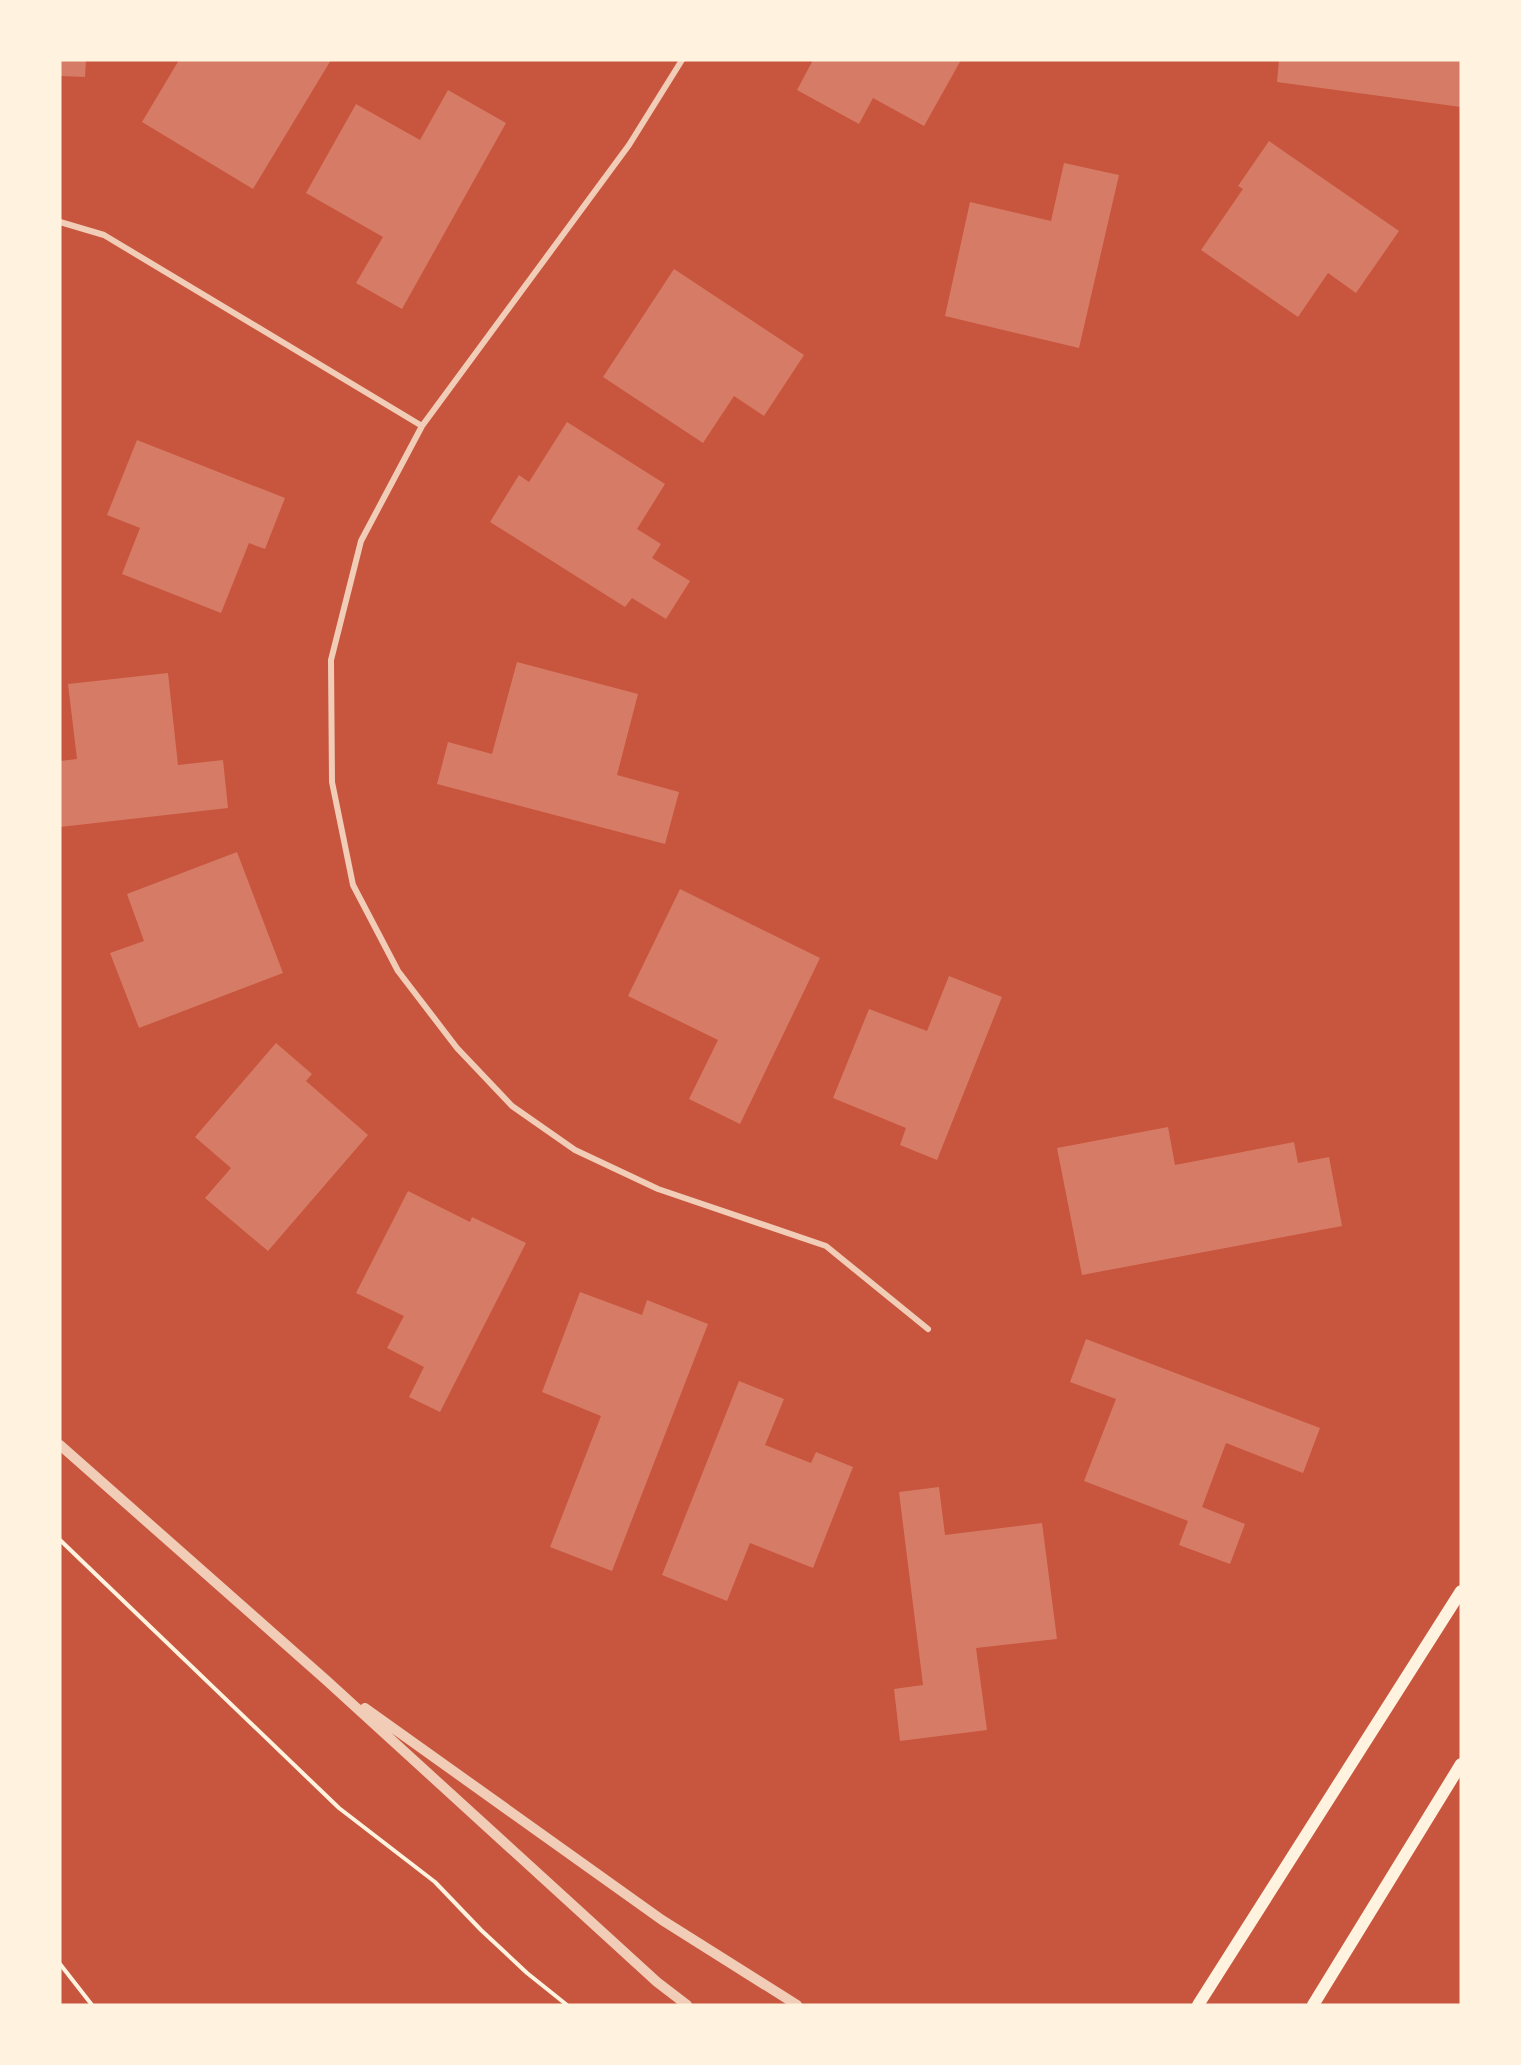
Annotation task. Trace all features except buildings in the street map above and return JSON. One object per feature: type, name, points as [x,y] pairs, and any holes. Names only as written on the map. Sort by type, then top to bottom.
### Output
[{"type":"main road","points":[[1198,2005],[1461,1591]]},
{"type":"main road","points":[[1313,2005],[1461,1764]]},
{"type":"street","points":[[682,60],[629,145],[422,426],[361,541],[331,660],[332,782],[353,885],[398,971],[457,1048],[512,1106],[575,1150],[658,1189],[826,1246],[928,1329]]},
{"type":"street","points":[[60,222],[104,235],[422,426]]},
{"type":"street","points":[[60,1445],[326,1680],[657,1982],[687,2005]]},
{"type":"street","points":[[326,1680],[662,1920],[797,2005]]},
{"type":"path","points":[[60,1540],[339,1808],[435,1882],[527,1973],[567,2005]]},
{"type":"path","points":[[60,1964],[92,2005]]}]
